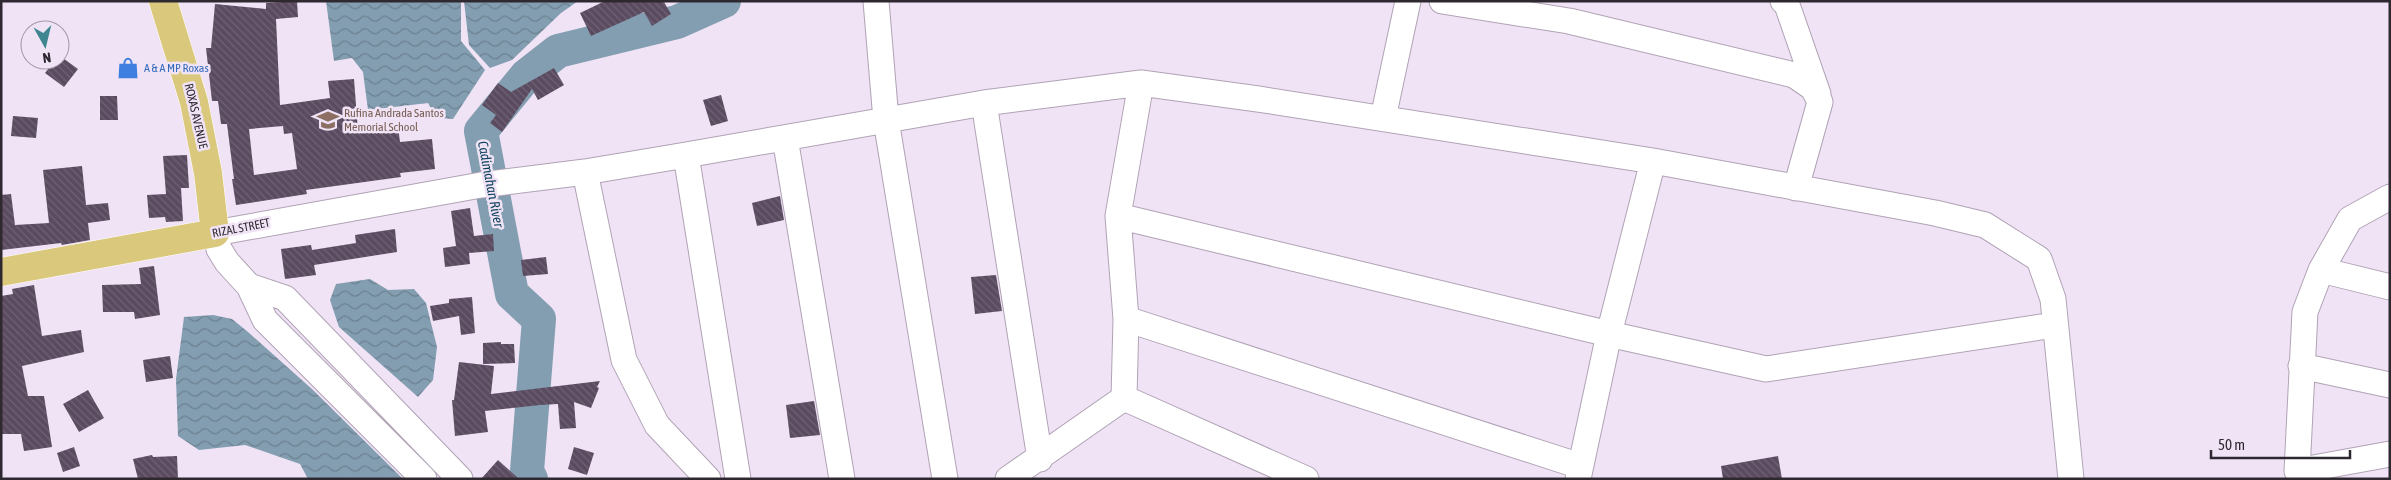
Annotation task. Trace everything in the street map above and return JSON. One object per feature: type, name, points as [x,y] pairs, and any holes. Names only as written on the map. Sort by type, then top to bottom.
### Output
[{"type":"main road","name":"ROXAS AVENUE","points":[[163,1],[194,102],[208,173],[215,233]]},
{"type":"main road","name":"RIZAL STREET","points":[[1,272],[215,233]]},
{"type":"street","points":[[876,1],[886,120],[945,479]]},
{"type":"street","points":[[1383,118],[1408,1]]},
{"type":"street","points":[[1442,1],[1569,21],[1794,74],[1813,88],[1820,102]]},
{"type":"street","points":[[1783,1],[1786,2],[1820,102],[1796,188]]},
{"type":"street","name":"RIZAL STREET","points":[[215,233],[481,185],[585,172],[984,103],[1142,83],[1383,118],[1653,162],[1985,225],[2039,259],[2052,299],[2071,479]]},
{"type":"street","points":[[1124,398],[1126,319],[1118,216],[1142,83]]},
{"type":"street","points":[[984,103],[1040,459]]},
{"type":"street","points":[[785,138],[842,479]]},
{"type":"street","points":[[686,155],[738,479]]},
{"type":"street","points":[[1126,319],[1579,472],[1609,334],[1653,162]]},
{"type":"street","points":[[585,172],[624,360],[657,425],[708,479]]},
{"type":"street","points":[[2390,197],[2350,220],[2321,270],[2305,312],[2297,472],[2390,454]]},
{"type":"street","points":[[1118,216],[1609,334],[1766,369],[2054,325]]},
{"type":"street","points":[[215,233],[219,249],[227,262],[249,286],[266,320],[424,479]]},
{"type":"street","points":[[2321,270],[2390,287]]},
{"type":"street","points":[[249,286],[284,298],[460,479]]},
{"type":"street","points":[[2301,366],[2390,385]]},
{"type":"street","points":[[1008,479],[1040,459],[1124,398]]},
{"type":"street","points":[[1124,398],[1306,479]]},
{"type":"water","points":[[326,1],[461,1],[461,41],[485,70],[453,119],[437,118],[428,103],[368,110],[363,72],[352,58],[334,61]]},
{"type":"water","points":[[464,1],[578,1],[561,13],[512,60],[490,68],[469,45]]},
{"type":"water","points":[[370,279],[388,290],[414,289],[426,303],[437,347],[433,380],[418,397],[339,327],[330,300],[336,284]]},
{"type":"water","points":[[213,315],[232,319],[248,332],[313,390],[403,479],[308,479],[300,464],[245,445],[199,450],[178,436],[176,379],[184,317]]},
{"type":"building","name":"Rufina Andrada Santos Memorial School","points":[[297,1],[298,17],[276,19],[280,105],[330,98],[328,81],[354,79],[358,131],[398,126],[400,142],[432,139],[435,169],[400,173],[401,177],[306,190],[307,194],[236,205],[227,124],[221,124],[218,101],[212,101],[206,48],[211,48],[215,4],[266,9],[266,3]],"holes":[[[283,126],[284,134],[292,133],[297,169],[254,175],[249,129]]]},
{"type":"building","points":[[605,1],[667,1],[664,2],[671,14],[652,26],[644,12],[591,36],[580,13]]},
{"type":"building","points":[[70,63],[78,69],[64,87],[45,73],[47,70],[70,70]]},
{"type":"building","points":[[554,68],[564,85],[538,100],[532,89],[502,132],[490,123],[496,115],[482,105],[498,83],[511,92]]},
{"type":"building","points":[[721,95],[728,121],[711,126],[703,100]]},
{"type":"building","points":[[100,96],[117,96],[118,120],[100,120]]},
{"type":"building","points":[[13,116],[38,118],[36,138],[11,136]]},
{"type":"building","points":[[187,155],[189,188],[181,188],[183,221],[166,222],[165,217],[149,218],[147,195],[166,194],[163,156]]},
{"type":"building","points":[[82,166],[86,205],[108,203],[110,220],[88,223],[90,240],[62,245],[61,243],[1,250],[1,195],[11,194],[15,225],[49,223],[43,170]]},
{"type":"building","points":[[780,196],[784,220],[757,226],[752,203]]},
{"type":"building","points":[[470,208],[474,236],[493,234],[494,251],[469,253],[470,264],[445,267],[443,248],[456,246],[451,211]]},
{"type":"building","points":[[395,229],[397,252],[314,265],[316,275],[285,279],[281,249],[311,245],[312,250],[356,243],[355,235]]},
{"type":"building","points":[[546,257],[548,274],[523,276],[521,260]]},
{"type":"building","points":[[154,266],[160,315],[135,319],[134,312],[103,312],[102,285],[141,284],[139,268]]},
{"type":"building","points":[[996,275],[1002,311],[975,314],[971,277]]},
{"type":"building","points":[[34,285],[42,336],[81,330],[84,352],[22,366],[28,396],[44,396],[52,447],[24,451],[21,434],[1,434],[1,296],[13,294],[12,289]]},
{"type":"building","points":[[472,297],[475,333],[461,335],[459,316],[433,321],[430,306],[449,303],[449,299]]},
{"type":"building","points":[[501,342],[501,344],[514,344],[515,363],[483,364],[483,343]]},
{"type":"building","points":[[170,356],[173,378],[146,382],[143,360]]},
{"type":"building","points":[[459,362],[494,366],[491,394],[600,381],[597,387],[599,388],[591,408],[574,402],[576,428],[560,429],[558,404],[540,405],[485,411],[488,432],[455,436],[452,400],[454,400]]},
{"type":"building","points":[[88,390],[104,418],[79,432],[63,404]]},
{"type":"building","points":[[814,401],[820,435],[790,438],[786,405]]},
{"type":"building","points":[[74,447],[80,466],[63,472],[57,453]]},
{"type":"building","points":[[574,447],[594,453],[587,475],[568,469]]},
{"type":"building","points":[[152,455],[153,457],[177,456],[178,479],[138,479],[133,459]]},
{"type":"building","points":[[1778,456],[1782,479],[1723,479],[1721,466]]},
{"type":"building","points":[[498,460],[519,479],[481,479]]},
{"type":"waterway","name":"Cadimahan River","points":[[531,479],[527,471],[539,319],[512,294],[481,131],[526,76],[558,51],[677,22],[724,1]]},
{"type":"place","name":"A & A MP Roxas","points":[[128,68]]},
{"type":"place","name":"Rufina Andrada Santos Memorial School","points":[[328,120]]}]
